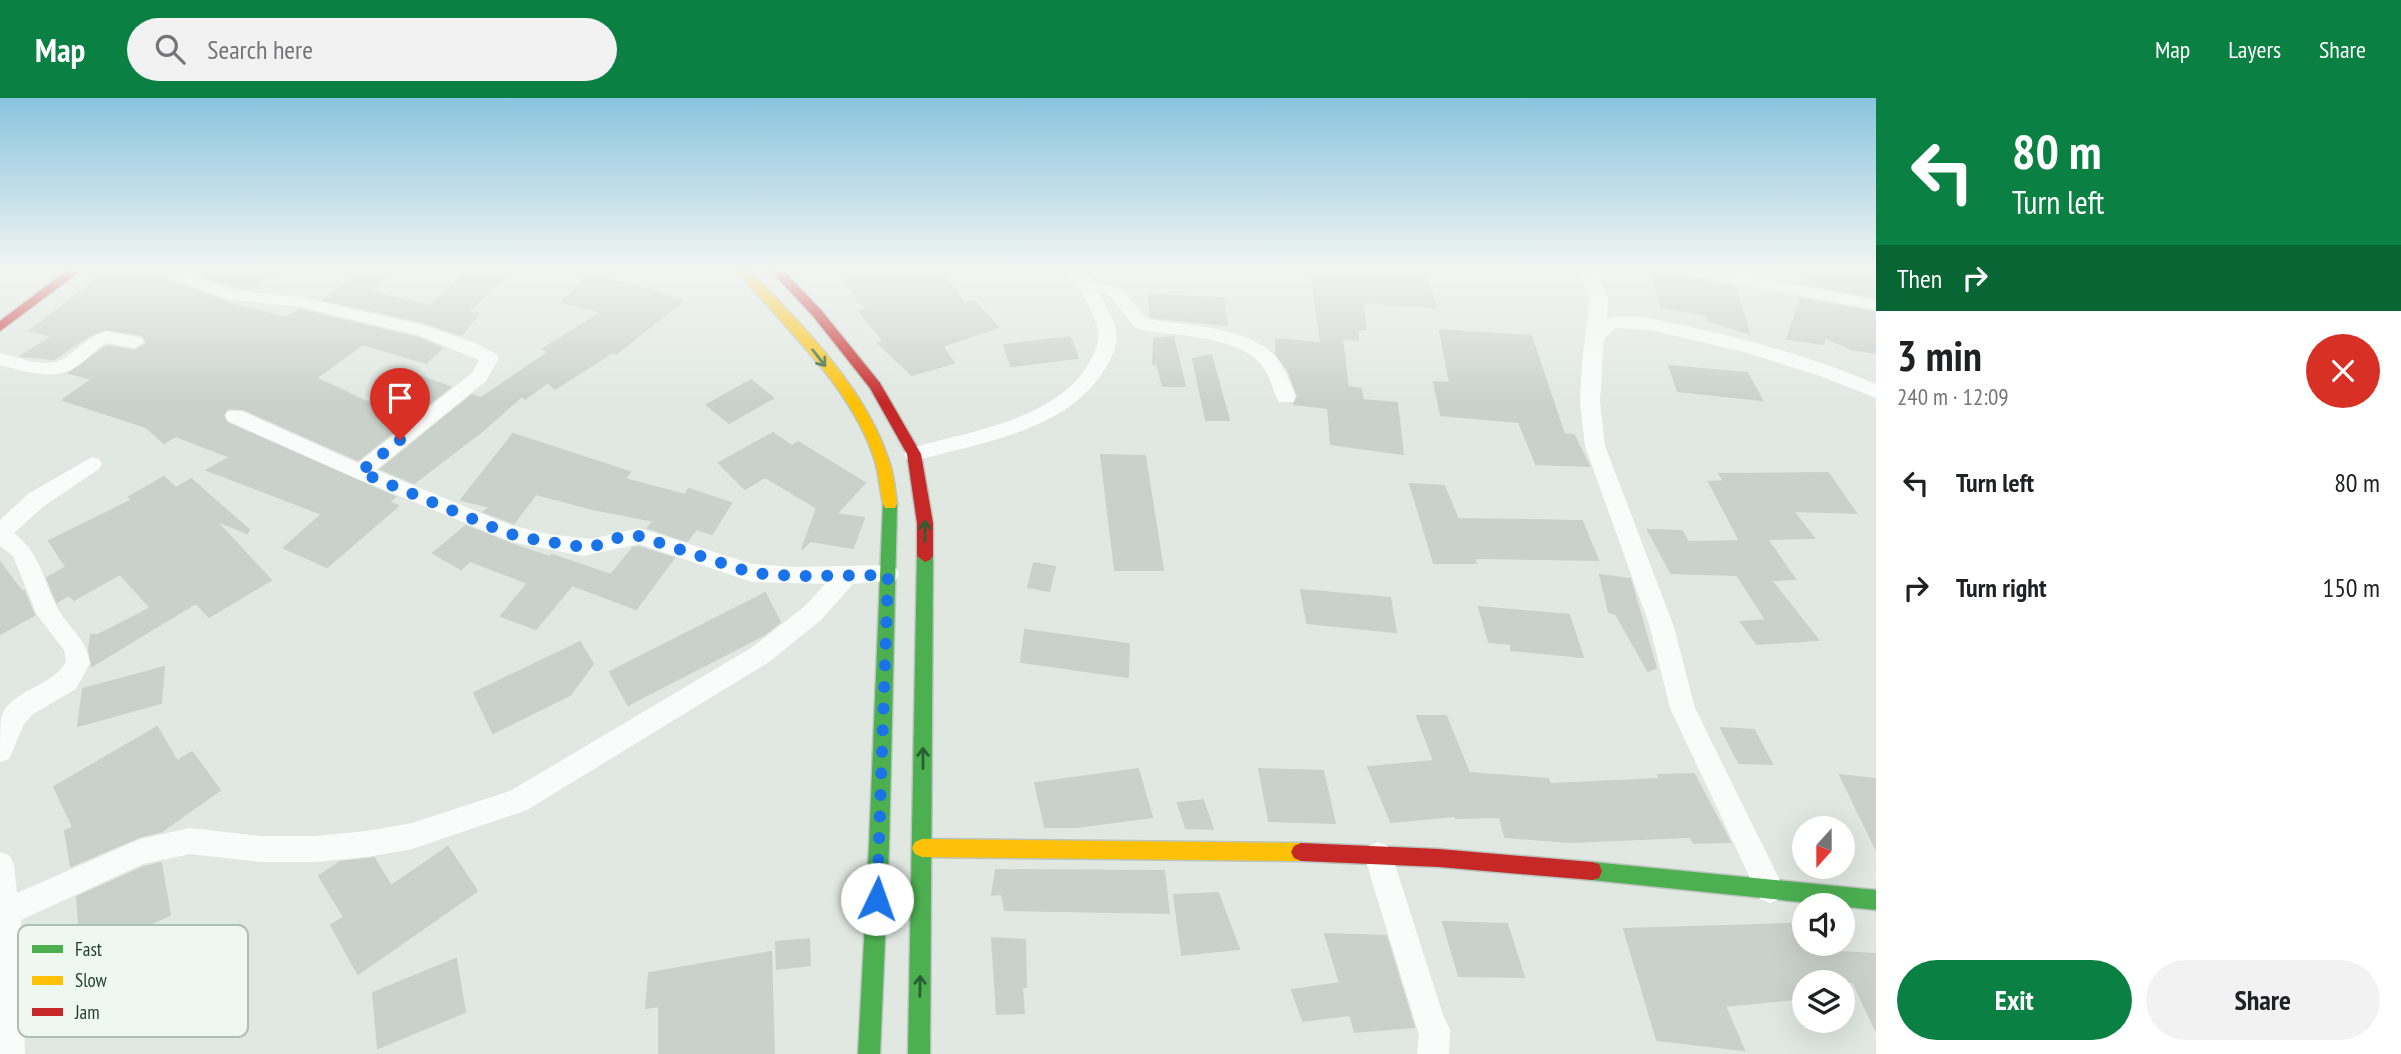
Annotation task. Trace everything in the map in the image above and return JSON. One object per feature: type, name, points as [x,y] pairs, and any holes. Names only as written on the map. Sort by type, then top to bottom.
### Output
[{"type":"street","points":[[0,327],[18,314]]},
{"type":"street","points":[[349,314],[423,331],[490,358],[479,377],[360,472]]},
{"type":"street","points":[[780,314],[849,398],[882,460],[890,506],[869,1054]]},
{"type":"street","points":[[817,314],[875,386],[914,454],[925,523],[919,1054]]},
{"type":"street","points":[[914,454],[1013,427],[1061,405],[1094,372],[1108,343],[1108,333],[1100,314]]},
{"type":"street","points":[[1133,314],[1141,324],[1231,340],[1259,351],[1270,361],[1286,397]]},
{"type":"street","points":[[1598,314],[1591,362],[1590,402],[1595,446],[1662,626],[1683,708],[1770,889]]},
{"type":"street","points":[[1596,336],[1602,328],[1621,322],[1669,328],[1793,360],[1876,392]]},
{"type":"street","points":[[0,359],[48,369],[59,368],[107,337],[135,342]]},
{"type":"street","points":[[235,416],[360,472],[504,532],[525,538],[589,548],[620,537],[639,536],[752,573],[888,575]]},
{"type":"street","points":[[0,751],[14,717],[24,706],[67,682],[78,663],[75,647],[49,615],[22,551],[0,533],[36,500],[92,464]]},
{"type":"street","points":[[3,911],[33,901],[140,852],[190,841],[260,849],[315,849],[368,844],[412,836],[518,801],[760,655],[813,613],[846,576]]},
{"type":"street","points":[[922,848],[1073,848],[1378,855],[1569,869],[1876,900]]},
{"type":"street","points":[[1378,855],[1426,1011],[1435,1030],[1433,1054]]},
{"type":"street","points":[[0,865],[9,1054]]},
{"type":"building","points":[[52,314],[268,314],[285,318],[293,314],[315,314],[417,338],[442,348],[426,363],[363,344],[316,378],[369,403],[406,371],[450,387],[358,460],[243,409],[228,408],[223,415],[227,423],[395,497],[389,502],[398,506],[327,567],[284,548],[322,514],[207,470],[230,457],[176,436],[164,443],[146,427],[63,400],[92,379],[69,373],[107,346],[135,351],[147,343],[143,335],[106,329],[90,335],[54,359],[21,356],[53,336],[30,331]]},
{"type":"building","points":[[386,314],[478,314],[462,334]]},
{"type":"building","points":[[599,314],[666,314],[616,354],[613,352],[555,389],[548,382],[525,399],[522,396],[481,432],[414,483],[381,469],[472,395],[481,398],[549,352],[543,349]]},
{"type":"building","points":[[861,314],[986,314],[998,327],[942,346],[954,363],[912,375],[878,343],[883,340]]},
{"type":"building","points":[[1151,314],[1225,314],[1227,325],[1151,317]]},
{"type":"building","points":[[1317,314],[1364,314],[1366,329],[1358,330],[1358,340],[1342,339],[1348,387],[1361,389],[1363,400],[1397,403],[1403,454],[1331,444],[1328,408],[1294,404],[1298,396],[1288,370],[1276,354],[1276,339],[1321,343]]},
{"type":"building","points":[[1699,314],[1743,314],[1749,333],[1709,321],[1707,315]]},
{"type":"building","points":[[1796,314],[1876,314],[1876,353],[1851,349],[1824,337],[1824,344],[1787,339]]},
{"type":"building","points":[[1440,330],[1531,336],[1564,434],[1574,435],[1589,466],[1536,464],[1519,422],[1441,415],[1434,382],[1450,383]]},
{"type":"building","points":[[1070,337],[1078,358],[1011,366],[1004,345]]},
{"type":"building","points":[[1173,337],[1185,386],[1163,386],[1157,364],[1153,364],[1154,339]]},
{"type":"building","points":[[1211,355],[1229,420],[1206,420],[1193,359]]},
{"type":"building","points":[[1669,366],[1747,373],[1762,400],[1678,391]]},
{"type":"building","points":[[751,380],[773,398],[729,423],[707,405]]},
{"type":"building","points":[[773,433],[792,446],[798,442],[865,483],[836,514],[864,518],[853,548],[810,541],[802,549],[817,508],[765,477],[745,489],[719,463]]},
{"type":"building","points":[[513,434],[630,472],[625,479],[685,495],[689,489],[731,503],[712,534],[696,529],[687,541],[648,528],[654,521],[536,494],[514,523],[484,512],[490,507],[461,500]]},
{"type":"building","points":[[1101,455],[1145,456],[1163,570],[1115,570]]},
{"type":"building","points":[[1828,473],[1856,513],[1793,511],[1814,538],[1767,539],[1795,579],[1771,580],[1818,640],[1757,644],[1741,622],[1766,620],[1737,575],[1671,573],[1648,530],[1682,531],[1688,542],[1740,541],[1709,482],[1724,481],[1719,474]]},
{"type":"building","points":[[164,477],[176,488],[191,479],[249,530],[247,533],[215,520],[271,580],[209,617],[196,603],[92,666],[89,650],[91,635],[98,635],[151,608],[120,574],[74,600],[69,595],[57,602],[47,578],[66,567],[49,541],[132,500],[129,497]]},
{"type":"building","points":[[1410,484],[1444,486],[1458,519],[1582,521],[1598,560],[1474,558],[1476,563],[1434,563]]},
{"type":"building","points":[[466,526],[511,544],[611,575],[633,548],[639,547],[674,558],[636,609],[572,585],[536,629],[501,616],[528,583],[470,561],[461,569],[433,553]]},
{"type":"building","points":[[0,562],[22,592],[24,591],[34,615],[0,634]]},
{"type":"building","points":[[1034,563],[1055,567],[1049,591],[1028,587]]},
{"type":"building","points":[[1600,575],[1630,579],[1656,668],[1648,671],[1616,614],[1609,612]]},
{"type":"building","points":[[1301,590],[1390,598],[1396,632],[1307,623]]},
{"type":"building","points":[[765,593],[780,622],[764,635],[628,705],[610,672]]},
{"type":"building","points":[[1479,607],[1569,615],[1583,657],[1511,650],[1511,644],[1489,642]]},
{"type":"building","points":[[1025,630],[1129,644],[1128,677],[1021,662]]},
{"type":"building","points":[[580,642],[593,664],[570,695],[493,733],[474,693]]},
{"type":"building","points":[[164,667],[161,703],[78,726],[83,689]]},
{"type":"building","points":[[1417,716],[1446,716],[1469,773],[1548,779],[1550,784],[1660,779],[1658,775],[1694,774],[1730,842],[1694,843],[1690,837],[1569,842],[1505,837],[1500,817],[1455,816],[1391,822],[1368,767],[1434,761]]},
{"type":"building","points":[[157,727],[177,761],[192,752],[220,790],[162,831],[139,837],[71,866],[65,831],[73,827],[54,787]]},
{"type":"building","points":[[1721,728],[1754,730],[1772,764],[1739,763]]},
{"type":"building","points":[[1138,769],[1152,817],[1077,827],[1045,827],[1035,783]]},
{"type":"building","points":[[1259,769],[1323,771],[1335,823],[1269,821]]},
{"type":"building","points":[[1840,775],[1876,779],[1876,849]]},
{"type":"building","points":[[1203,800],[1213,829],[1186,828],[1178,803]]},
{"type":"building","points":[[448,847],[477,891],[358,974],[331,925],[344,917],[319,876],[340,862],[374,858],[391,886]]},
{"type":"building","points":[[161,863],[170,915],[148,925],[79,925],[77,897],[144,867]]},
{"type":"building","points":[[996,870],[1164,871],[1169,913],[1005,910],[1002,894],[992,895]]},
{"type":"building","points":[[1218,893],[1239,949],[1182,955],[1174,895]]},
{"type":"building","points":[[1443,922],[1507,924],[1524,977],[1459,976]]},
{"type":"building","points":[[1790,924],[1792,956],[1876,954],[1876,1031],[1855,986],[1855,970],[1792,970],[1792,999],[1725,1006],[1744,1050],[1657,1040],[1624,929]]},
{"type":"building","points":[[1325,934],[1386,936],[1414,1027],[1355,1032],[1350,1015],[1303,1021],[1292,990],[1340,983]]},
{"type":"building","points":[[992,938],[1025,940],[1026,987],[1022,987],[1024,1013],[997,1014]]},
{"type":"building","points":[[809,939],[810,965],[777,969],[776,942]]},
{"type":"building","points":[[771,952],[774,1054],[659,1054],[659,1006],[646,1008],[649,973]]},
{"type":"building","points":[[456,959],[465,1012],[378,1048],[373,993]]},
{"type":"traffic: fast","points":[[869,1054],[890,504]]},
{"type":"traffic: fast","points":[[919,1054],[925,556]]},
{"type":"traffic: fast","points":[[1592,871],[1876,900]]},
{"type":"traffic: slow","points":[[783,314],[822,358],[856,407],[882,461],[890,504]]},
{"type":"traffic: slow","points":[[922,848],[1301,852]]},
{"type":"traffic: jam","points":[[0,327],[18,314]]},
{"type":"traffic: jam","points":[[817,314],[875,386],[914,454],[925,523],[925,556]]},
{"type":"traffic: jam","points":[[1301,852],[1439,858],[1592,871]]},
{"type":"route","points":[[400,440],[360,472],[514,535],[589,548],[620,537],[639,536],[738,570],[766,575],[888,575],[877,899]]}]
